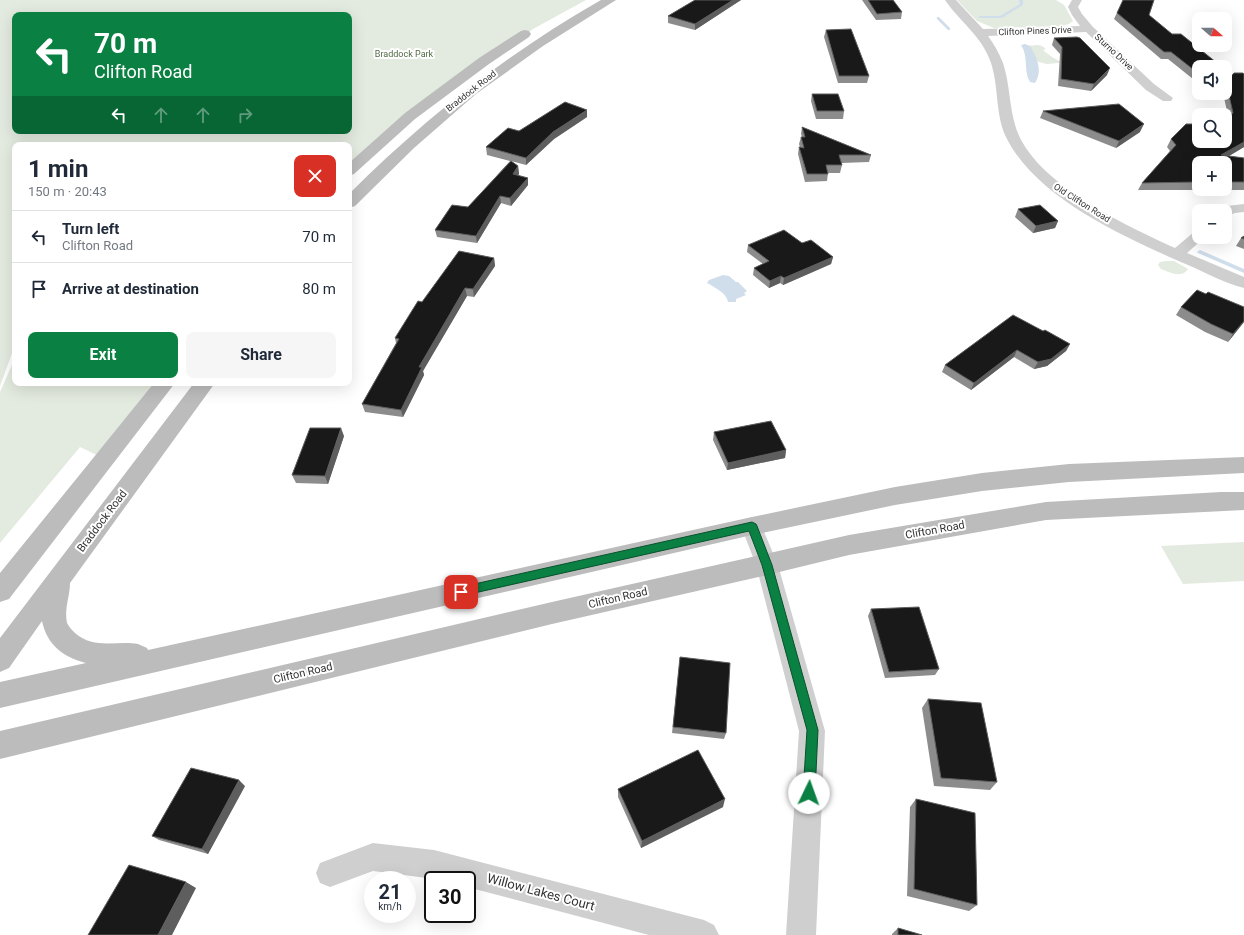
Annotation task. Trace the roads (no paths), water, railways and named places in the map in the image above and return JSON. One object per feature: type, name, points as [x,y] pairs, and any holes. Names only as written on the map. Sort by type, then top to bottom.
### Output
[{"type":"main road","name":"Braddock Road","points":[[352,200],[406,146],[478,86],[543,39],[610,0]]},
{"type":"main road","name":"Braddock Road","points":[[352,168],[410,116],[484,61],[533,28]]},
{"type":"main road","points":[[0,591],[163,386]]},
{"type":"main road","name":"Braddock Road","points":[[0,660],[204,386]]},
{"type":"main road","points":[[0,695],[752,526],[895,496],[982,482],[1107,470],[1244,465]]},
{"type":"main road","name":"Clifton Road","points":[[0,745],[552,613],[849,545],[1046,511],[1244,501]]},
{"type":"main road","points":[[60,578],[52,609],[54,622],[60,636],[67,643],[82,651],[94,654],[121,656],[185,654]]},
{"type":"street","name":"Old Clifton Road","points":[[950,0],[980,33],[996,62],[1006,115],[1013,136],[1023,155],[1054,186],[1100,215],[1141,238],[1244,283]]},
{"type":"street","name":"Sturno Drive","points":[[1077,0],[1073,7],[1077,15],[1089,29],[1150,87],[1167,98]]},
{"type":"street","name":"Clifton Pines Drive","points":[[980,33],[1089,29]]},
{"type":"street","points":[[1232,209],[1244,208]]},
{"type":"street","points":[[1177,254],[1192,241]]},
{"type":"street","points":[[752,526],[767,565],[812,730],[800,935]]},
{"type":"street","name":"Willow Lakes Court","points":[[330,873],[373,857],[434,864],[704,935]]},
{"type":"water","points":[[1025,44],[1030,46],[1038,64],[1039,74],[1035,83],[1030,82],[1028,77],[1025,54],[1021,45]]},
{"type":"water","points":[[723,275],[729,276],[738,282],[747,291],[744,293],[746,295],[736,299],[736,302],[728,302],[723,293],[707,283],[709,280]]},
{"type":"waterway","points":[[980,17],[1001,17],[1022,4],[1021,0]]},
{"type":"waterway","points":[[938,18],[949,29]]},
{"type":"waterway","points":[[1200,252],[1244,271]]},
{"type":"park label","name":"Braddock Park","points":[[404,54]]}]
